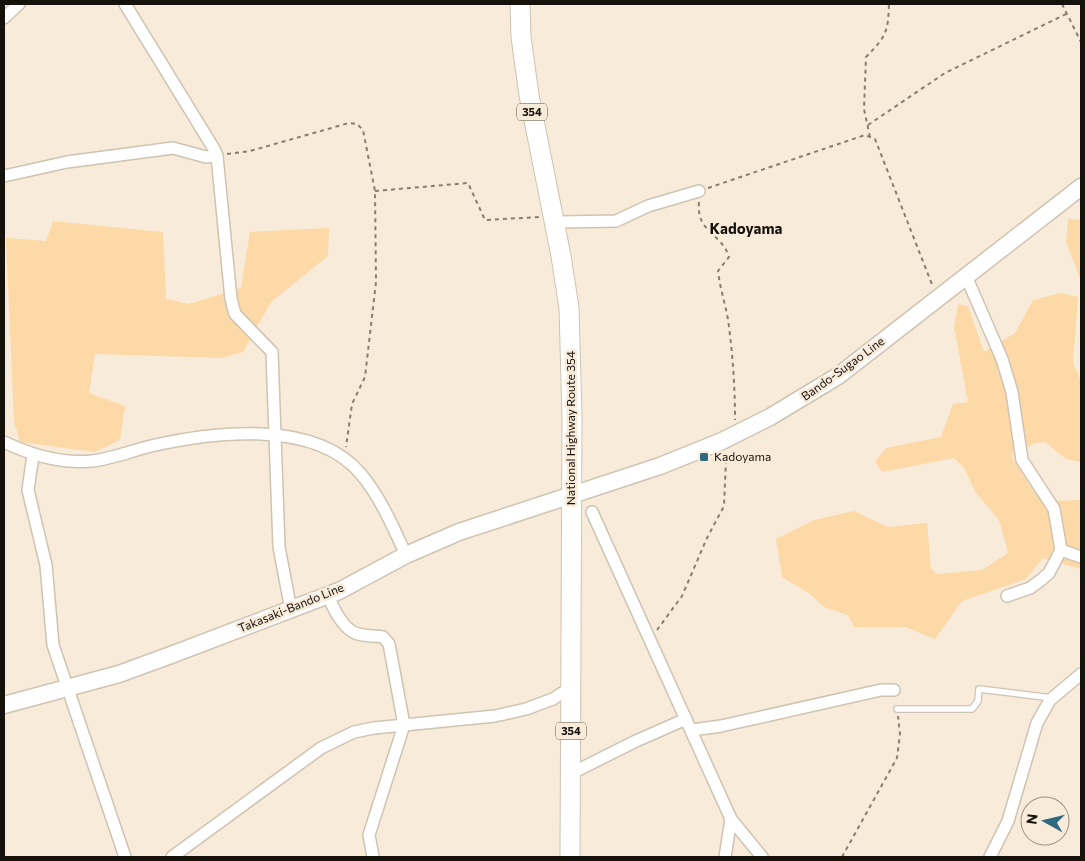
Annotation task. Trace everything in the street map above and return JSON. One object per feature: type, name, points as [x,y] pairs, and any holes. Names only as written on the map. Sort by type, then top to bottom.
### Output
[{"type":"highway","name":"National Highway Route 354","points":[[520,4],[525,73],[569,308],[572,388],[570,857]]},
{"type":"main road","name":"Bando-Sugao Line","points":[[572,495],[660,466],[729,438],[801,400],[938,299],[1081,187]]},
{"type":"main road","name":"Takasaki-Bando Line","points":[[4,705],[119,674],[291,610],[459,532],[572,495]]},
{"type":"street","points":[[4,18],[19,4]]},
{"type":"street","points":[[128,5],[217,156],[230,300],[235,314],[272,352],[279,547],[291,610]]},
{"type":"street","points":[[4,176],[67,162],[173,148],[206,158],[217,156]]},
{"type":"street","points":[[554,220],[561,222],[616,221],[648,206],[699,191]]},
{"type":"street","points":[[964,277],[969,283],[1002,358],[1012,392],[1022,460],[1054,509],[1061,550],[1049,573],[1041,580],[1030,588],[1007,596]]},
{"type":"street","points":[[4,442],[33,455],[91,461],[152,446],[214,435],[275,434],[301,440],[344,458],[360,473],[380,503],[406,555]]},
{"type":"street","points":[[33,455],[28,490],[46,565],[52,645],[108,803],[125,857]]},
{"type":"street","points":[[592,512],[731,819],[762,857]]},
{"type":"street","points":[[1061,550],[1081,557]]},
{"type":"street","points":[[328,594],[332,607],[348,628],[356,633],[383,637],[388,644],[404,725],[369,835],[373,857]]},
{"type":"street","points":[[990,857],[1008,821],[1037,723],[1053,698],[1081,674]]},
{"type":"street","points":[[172,857],[321,748],[354,732],[495,716],[553,699],[571,687]]},
{"type":"street","points":[[692,730],[722,726],[882,690],[894,690]]},
{"type":"street","points":[[570,774],[636,740],[686,719]]},
{"type":"street","points":[[726,857],[731,819]]},
{"type":"lane","points":[[896,709],[972,708],[978,701],[980,689],[1053,698]]},
{"type":"path","points":[[870,137],[864,109],[866,57],[884,38],[890,4]]},
{"type":"path","points":[[1062,4],[1081,42]]},
{"type":"path","points":[[868,125],[944,73],[1068,14]]},
{"type":"path","points":[[217,156],[250,151],[349,123],[357,124],[363,130],[374,191],[376,282],[365,377],[352,404],[344,458]]},
{"type":"path","points":[[650,640],[682,596],[707,538],[724,506],[726,460],[736,380],[729,328],[718,271],[729,257],[724,245],[710,233],[701,221],[698,211],[699,191],[865,135],[870,137],[875,140],[938,299]]},
{"type":"path","points":[[374,191],[468,183],[485,220],[528,216],[554,220]]},
{"type":"path","points":[[842,857],[897,758],[900,734],[896,709]]},
{"type":"shaded area","points":[[1068,219],[1081,220],[1081,281],[1066,242]]},
{"type":"shaded area","points":[[53,221],[163,232],[166,299],[189,304],[241,288],[250,232],[329,228],[328,256],[271,302],[243,352],[221,358],[95,354],[89,393],[125,406],[120,440],[95,452],[20,442],[14,421],[6,238],[46,241]]},
{"type":"shaded area","points":[[1061,293],[1078,297],[1073,363],[1081,381],[1081,462],[1066,459],[1045,442],[1035,443],[1011,456],[1033,491],[1042,501],[1081,500],[1081,569],[1043,558],[1026,579],[962,601],[935,639],[905,627],[854,627],[848,615],[824,607],[810,594],[782,577],[776,539],[814,520],[854,511],[888,527],[927,523],[931,568],[937,574],[982,570],[1008,553],[999,520],[976,493],[964,468],[954,458],[882,472],[875,462],[886,448],[941,437],[953,404],[968,402],[954,327],[958,304],[968,306],[984,352],[1015,333],[1033,300]]},
{"type":"place","name":"Kadoyama","points":[[704,457]]},
{"type":"district","name":"Kadoyama","points":[[746,229]]}]
